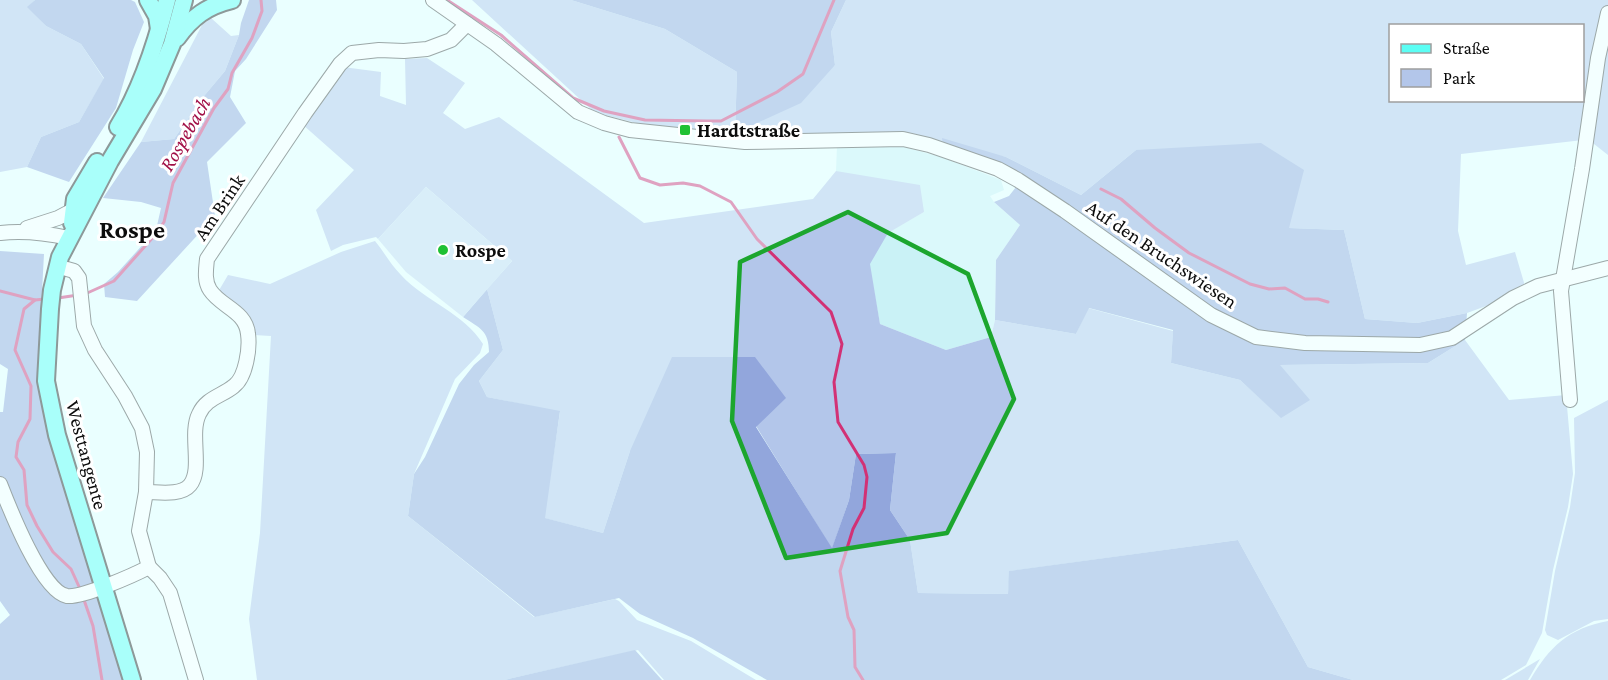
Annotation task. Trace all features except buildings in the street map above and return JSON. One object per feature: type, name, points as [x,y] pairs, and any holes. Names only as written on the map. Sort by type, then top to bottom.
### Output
[{"type":"main road","points":[[148,0],[157,16],[159,31]]},
{"type":"main road","name":"Westtangente","points":[[69,238],[75,200],[126,115],[142,80],[167,0]]},
{"type":"main road","name":"Westtangente","points":[[132,680],[97,588],[57,435],[46,381],[50,309],[60,257],[110,161],[153,88],[172,44],[184,0]]},
{"type":"main road","points":[[172,44],[187,24],[199,13],[215,4],[232,0]]},
{"type":"street","points":[[433,0],[467,24]]},
{"type":"street","points":[[1570,400],[1561,291],[1598,58],[1608,14]]},
{"type":"street","name":"Auf den Bruchswiesen","points":[[467,24],[496,44],[578,112],[604,123],[630,130],[745,142],[903,139],[998,169],[1018,180],[1211,315],[1256,337],[1305,343],[1420,345],[1452,338],[1513,298],[1538,286],[1608,268]]},
{"type":"street","name":"Am Brink","points":[[146,492],[181,492],[189,486],[194,476],[195,423],[200,410],[212,398],[235,385],[244,373],[248,333],[242,317],[210,291],[206,278],[207,259],[304,113],[340,63],[352,53],[427,49],[452,40],[467,24]]},
{"type":"street","points":[[18,231],[58,218],[75,209]]},
{"type":"street","points":[[0,233],[42,232],[69,238]]},
{"type":"street","points":[[67,269],[74,271],[79,278],[84,326],[95,350],[125,396],[142,428],[147,452],[146,492],[139,531],[149,567],[170,592],[196,680]]},
{"type":"street","points":[[0,484],[16,526],[37,565],[60,594],[76,595],[131,576],[149,567]]},
{"type":"highlighted area","points":[[848,212],[968,274],[1014,399],[947,533],[786,558],[732,421],[740,262]]},
{"type":"shaded area","points":[[35,0],[131,0],[135,2],[144,22],[116,108],[69,182],[27,167],[41,137],[79,122],[104,78],[81,44],[46,26],[27,7]]},
{"type":"shaded area","points":[[249,0],[276,0],[277,10],[246,59],[235,71],[230,97],[246,123],[207,162],[215,216],[137,301],[105,297],[104,284],[156,230],[161,208],[141,202],[103,198],[141,142],[174,139],[225,71]]},
{"type":"shaded area","points":[[571,0],[846,0],[831,32],[835,65],[801,103],[735,133],[737,72],[665,29]]},
{"type":"shaded area","points":[[942,138],[1006,157],[1081,195],[1136,150],[1261,143],[1304,170],[1289,228],[1344,230],[1365,319],[1417,323],[1467,313],[1465,340],[1428,363],[1280,365],[1310,400],[1281,418],[1240,380],[1171,363],[1173,330],[1089,308],[1076,334],[995,320],[996,260],[1020,225],[994,202],[1009,196],[1024,177],[943,145]]},
{"type":"shaded area","points":[[837,146],[904,147],[941,157],[1001,180],[1004,190],[990,196],[1020,225],[996,260],[995,320],[991,337],[946,350],[880,324],[869,264],[887,233],[924,212],[836,171]]},
{"type":"shaded area","name":"Rospe","points":[[426,187],[512,261],[463,317],[406,272],[378,239]]},
{"type":"shaded area","points":[[0,251],[44,254],[37,384],[49,436],[128,680],[0,680],[0,624],[10,615],[0,601],[0,412],[3,412],[8,369],[0,364]]},
{"type":"shaded area","points":[[487,289],[503,350],[479,381],[487,397],[560,411],[545,518],[603,533],[630,451],[672,357],[755,357],[786,398],[756,427],[832,548],[849,500],[856,454],[896,453],[890,510],[910,540],[918,593],[1008,594],[1009,571],[1238,540],[1308,667],[1353,680],[767,680],[693,638],[640,614],[619,598],[535,617],[408,516],[414,474],[425,457],[459,384],[474,365],[489,352],[485,335],[479,327],[463,317]]},
{"type":"shaded area","points":[[635,650],[662,680],[504,680]]},
{"type":"green space","points":[[0,0],[35,0],[28,7],[46,26],[81,44],[104,79],[79,122],[41,137],[27,167],[0,172]]},
{"type":"green space","points":[[472,0],[571,0],[665,29],[737,72],[735,133],[644,125],[594,112]]},
{"type":"green space","points":[[846,0],[1608,0],[1583,140],[1461,154],[1458,231],[1466,265],[1515,252],[1525,286],[1497,302],[1467,313],[1417,323],[1365,319],[1344,230],[1289,228],[1136,150],[1081,195],[1006,157],[872,133],[735,133],[835,65],[831,32]]},
{"type":"green space","points":[[211,18],[231,36],[239,35],[225,71],[174,139],[141,142],[202,25]]},
{"type":"green space","points":[[1608,20],[1608,155],[1589,140]]},
{"type":"green space","points":[[427,58],[465,83],[443,113],[465,129],[499,117],[644,223],[813,199],[836,171],[920,185],[924,212],[888,233],[870,264],[880,324],[946,350],[991,337],[995,320],[1076,334],[1088,308],[1173,331],[1171,363],[1240,380],[1281,417],[1279,365],[1428,363],[1465,340],[1509,400],[1566,395],[1573,474],[1542,633],[1526,665],[1501,680],[1353,680],[1308,667],[1238,540],[1010,571],[1008,594],[918,593],[910,540],[890,510],[896,453],[856,454],[849,500],[832,549],[756,426],[630,451],[603,533],[544,518],[560,412],[487,397],[479,381],[503,350],[487,289],[512,261],[426,187],[378,239],[376,237],[343,245],[331,251],[316,210],[354,170],[302,124],[343,67],[381,72],[380,96],[406,105],[405,59]]},
{"type":"green space","points":[[375,241],[401,275],[466,324],[483,344],[480,353],[455,379],[414,474],[408,516],[534,617],[615,599],[637,620],[691,641],[756,680],[664,680],[638,650],[504,680],[257,680],[249,619],[260,533],[271,336],[252,335],[218,292],[228,275],[270,284],[341,252]]},
{"type":"green space","points":[[1608,400],[1608,619],[1594,621],[1558,640],[1547,635],[1545,630],[1575,473],[1574,418]]},
{"type":"green space","points":[[1608,621],[1608,680],[1530,680],[1553,649],[1571,634],[1594,624]]},
{"type":"green space","points":[[1540,659],[1528,680],[1505,680]]},
{"type":"waterway","name":"Rospebach","points":[[85,294],[114,281],[164,222],[173,183],[214,108],[228,89],[232,73],[252,38],[262,11],[261,0]]},
{"type":"waterway","points":[[447,0],[501,35],[573,98],[604,111],[645,120],[707,121],[721,121],[777,92],[803,74],[834,0]]},
{"type":"waterway","points":[[619,137],[640,178],[660,185],[683,183],[700,186],[731,202],[757,239],[831,312],[842,344],[834,382],[838,422],[864,465],[867,477],[864,508],[853,529],[840,571],[848,617],[854,630],[855,667],[863,680]]},
{"type":"waterway","points":[[1101,189],[1121,199],[1189,253],[1250,284],[1269,289],[1285,288],[1305,299],[1328,302]]},
{"type":"waterway","points":[[0,291],[35,300]]},
{"type":"waterway","name":"Rospebach","points":[[58,298],[78,295]]},
{"type":"waterway","name":"Rospebach","points":[[45,299],[35,300],[24,309],[15,350],[31,386],[30,419],[18,442],[16,457],[24,470],[27,505],[37,526],[53,552],[71,569],[81,591]]},
{"type":"waterway","name":"Rospebach","points":[[83,597],[93,626],[102,680]]},
{"type":"place","name":"Hardtstraße","points":[[685,130]]},
{"type":"place","name":"Rospe","points":[[443,250]]},
{"type":"district","name":"Rospe","points":[[132,229]]}]
